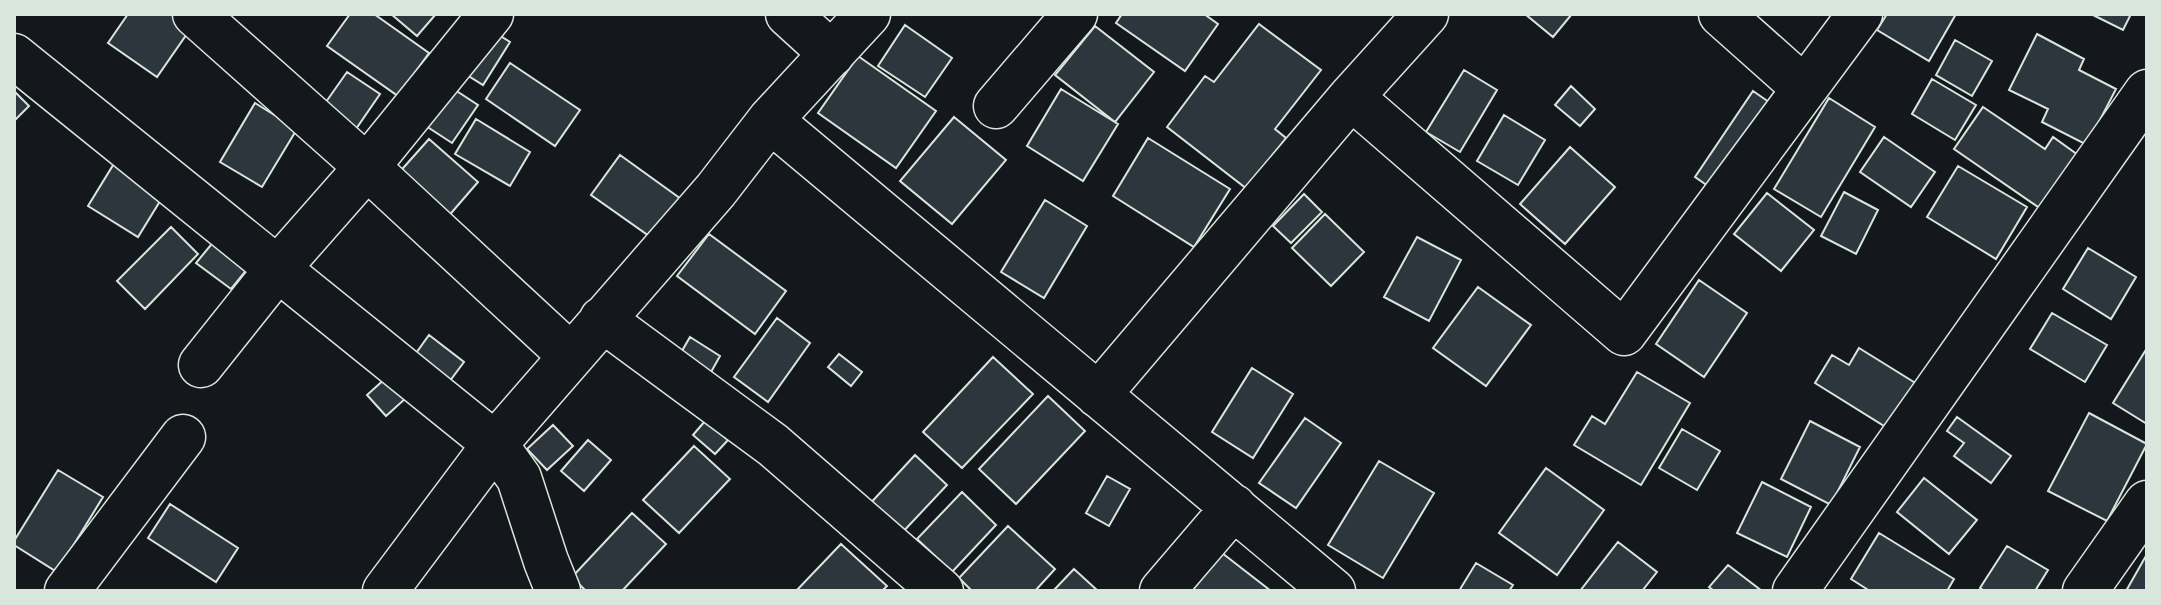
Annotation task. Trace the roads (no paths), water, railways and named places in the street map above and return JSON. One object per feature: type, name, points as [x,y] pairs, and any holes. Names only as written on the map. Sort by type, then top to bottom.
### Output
[{"type":"street","points":[[195,14],[367,167],[571,356]]},
{"type":"street","points":[[201,365],[491,14]]},
{"type":"street","points":[[788,14],[832,54]]},
{"type":"street","points":[[385,591],[495,444],[716,190],[770,120],[868,14]]},
{"type":"street","points":[[996,106],[1075,14]]},
{"type":"street","points":[[1098,395],[1351,97],[1426,14]]},
{"type":"street","points":[[1721,14],[1804,88]]},
{"type":"street","points":[[1351,97],[1624,333],[1860,14]]},
{"type":"street","points":[[14,56],[495,444],[519,478],[558,591]]},
{"type":"street","points":[[1795,591],[2132,140],[2147,92]]},
{"type":"street","points":[[770,120],[1333,591]]},
{"type":"street","points":[[602,319],[773,445],[941,591]]},
{"type":"street","points":[[67,591],[183,437]]},
{"type":"street","points":[[2085,591],[2147,503]]},
{"type":"street","points":[[1162,591],[1234,507]]}]
